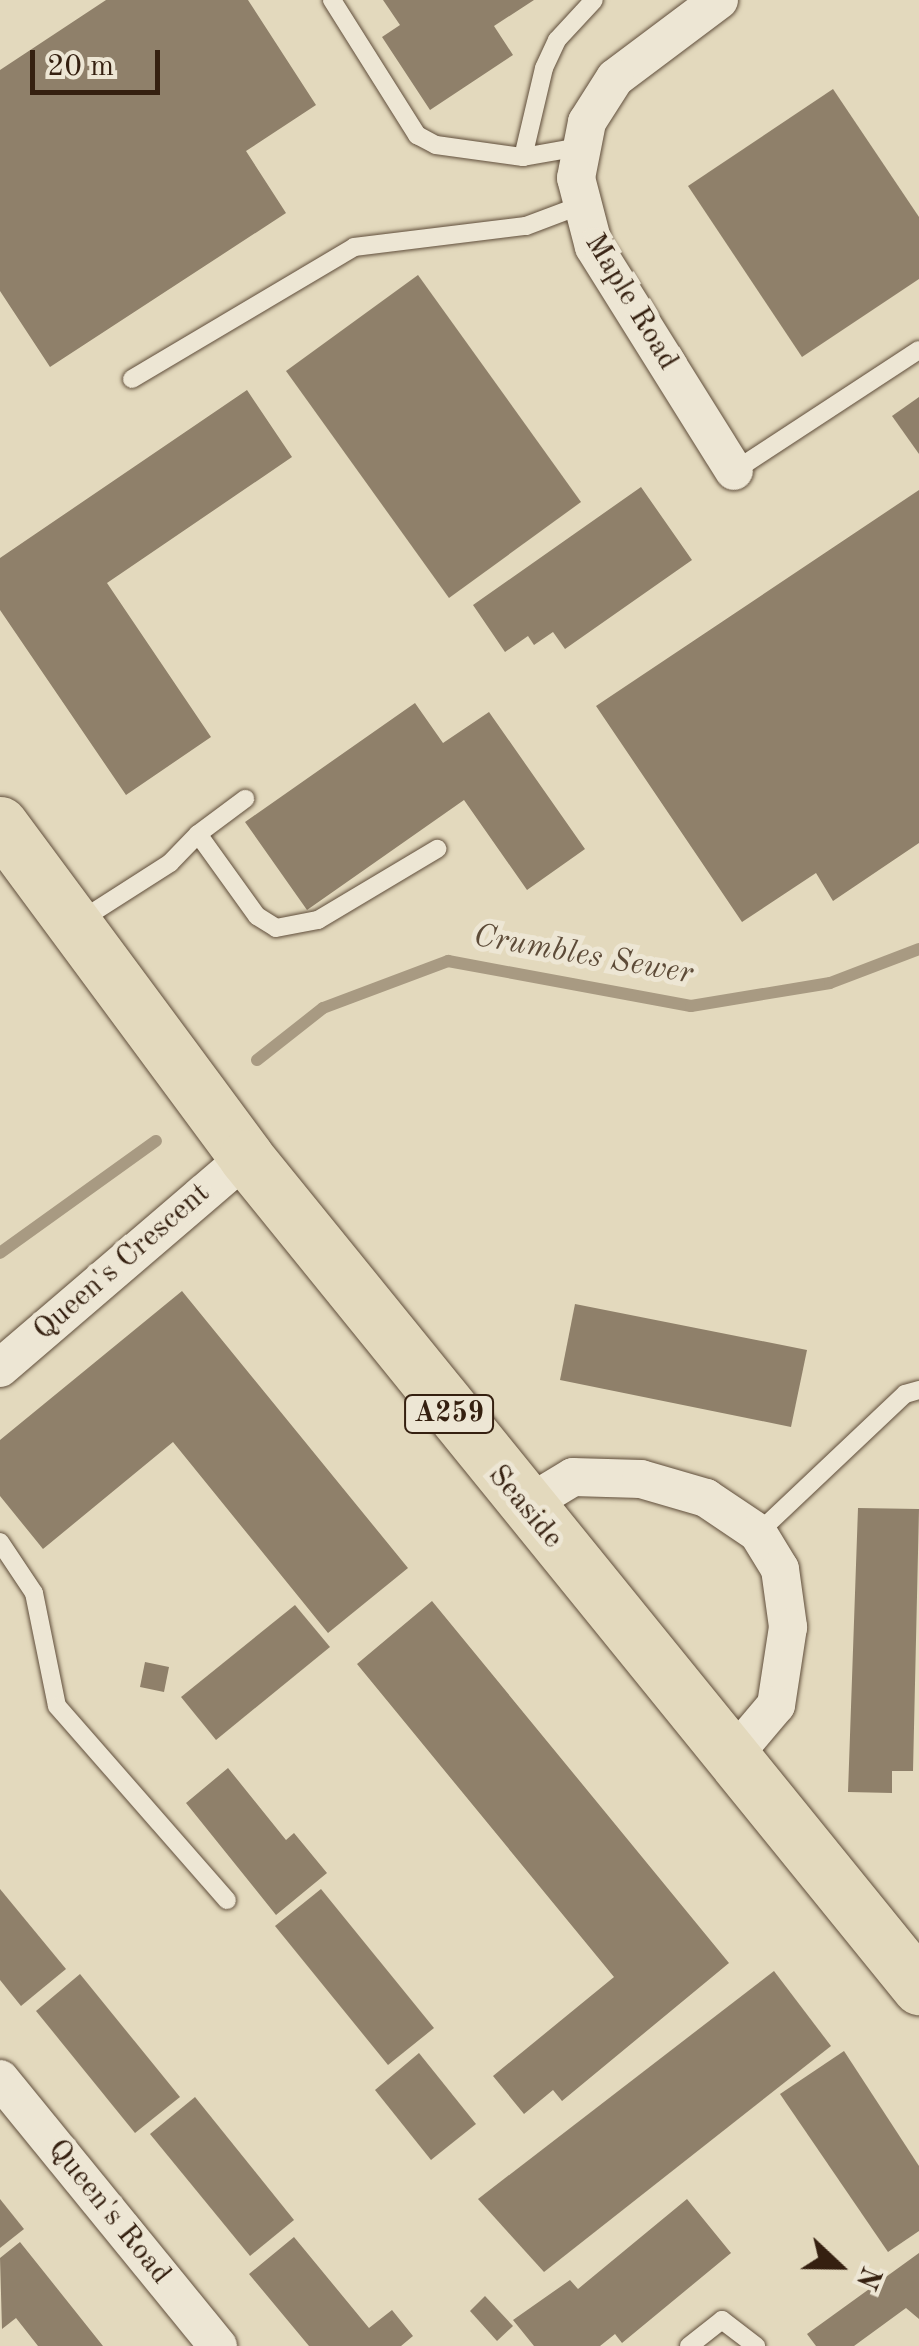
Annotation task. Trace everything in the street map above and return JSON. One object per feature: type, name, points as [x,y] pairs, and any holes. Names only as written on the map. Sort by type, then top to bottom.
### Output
[{"type":"main road","name":"Seaside","points":[[0,824],[246,1157],[919,1988]]},
{"type":"street","name":"Maple Road","points":[[719,0],[615,78],[580,147],[579,206],[594,246],[734,471]]},
{"type":"street","name":"Queen's Crescent","points":[[0,1368],[246,1157]]},
{"type":"street","points":[[525,1506],[572,1477],[641,1480],[706,1498],[758,1533],[780,1569],[788,1628],[776,1705],[732,1757]]},
{"type":"street","name":"Queen's Road","points":[[0,2079],[218,2346]]},
{"type":"lane","points":[[332,0],[417,135],[436,144],[523,157],[580,147]]},
{"type":"lane","points":[[523,157],[544,68],[557,40],[594,0]]},
{"type":"lane","points":[[132,379],[354,247],[526,226],[579,206]]},
{"type":"lane","points":[[734,471],[919,350]]},
{"type":"lane","points":[[72,926],[170,863],[198,834],[245,800]]},
{"type":"lane","points":[[198,834],[257,916],[276,928],[318,920],[437,849]]},
{"type":"lane","points":[[758,1533],[905,1394],[919,1390]]},
{"type":"lane","points":[[0,1542],[34,1593],[57,1706],[227,1900]]},
{"type":"lane","points":[[689,2346],[722,2320],[756,2346]]},
{"type":"building","points":[[106,0],[248,0],[316,105],[246,151],[286,213],[50,367],[0,291],[0,70]]},
{"type":"building","points":[[383,0],[534,0],[494,26],[513,55],[430,110],[382,37],[400,25]]},
{"type":"building","points":[[833,89],[919,217],[919,279],[802,357],[688,186]]},
{"type":"building","points":[[418,275],[581,502],[449,598],[286,371]]},
{"type":"building","points":[[247,390],[292,457],[107,583],[211,737],[126,795],[0,610],[0,558]]},
{"type":"building","points":[[919,397],[919,454],[892,416]]},
{"type":"building","points":[[641,487],[692,560],[565,649],[553,632],[534,645],[528,636],[505,652],[473,605]]},
{"type":"building","points":[[919,490],[919,843],[833,901],[816,873],[742,922],[596,706]]},
{"type":"building","points":[[415,703],[443,743],[489,712],[585,849],[527,890],[464,800],[307,910],[245,822]]},
{"type":"building","points":[[182,1291],[408,1568],[328,1633],[173,1442],[43,1549],[0,1496],[0,1440]]},
{"type":"building","points":[[575,1304],[807,1350],[791,1427],[560,1380]]},
{"type":"building","points":[[858,1508],[919,1509],[913,1771],[892,1771],[892,1793],[848,1792]]},
{"type":"building","points":[[432,1601],[729,1963],[562,2101],[553,2090],[524,2114],[493,2076],[614,1977],[357,1664]]},
{"type":"building","points":[[295,1605],[330,1647],[216,1740],[181,1697]]},
{"type":"building","points":[[145,1662],[169,1667],[164,1692],[140,1687]]},
{"type":"building","points":[[228,1768],[286,1840],[294,1833],[327,1873],[276,1915],[186,1803]]},
{"type":"building","points":[[0,1889],[66,1969],[21,2006],[0,1980]]},
{"type":"building","points":[[321,1889],[434,2028],[388,2065],[275,1926]]},
{"type":"building","points":[[774,1971],[831,2046],[544,2272],[478,2199]]},
{"type":"building","points":[[80,1974],[180,2097],[135,2133],[36,2011]]},
{"type":"building","points":[[844,2051],[919,2166],[919,2231],[888,2252],[780,2094]]},
{"type":"building","points":[[419,2053],[476,2124],[431,2160],[375,2090]]},
{"type":"building","points":[[195,2097],[294,2220],[250,2256],[150,2134]]},
{"type":"building","points":[[0,2199],[24,2229],[0,2248]]},
{"type":"building","points":[[687,2199],[731,2253],[622,2343],[615,2334],[600,2346],[534,2346],[513,2320],[570,2280],[578,2289]]},
{"type":"building","points":[[294,2237],[369,2328],[392,2310],[413,2336],[401,2346],[309,2346],[249,2274]]},
{"type":"building","points":[[20,2242],[103,2346],[38,2346],[16,2318],[2,2329],[0,2258]]},
{"type":"building","points":[[919,2253],[919,2319],[906,2308],[854,2346],[816,2346],[807,2334]]},
{"type":"building","points":[[485,2296],[513,2326],[497,2341],[470,2311]]},
{"type":"waterway","name":"Crumbles Sewer","points":[[257,1060],[323,1008],[448,961],[691,1006],[830,983],[919,949]]},
{"type":"waterway","name":"Crumbles Sewer","points":[[0,1253],[156,1141]]}]
